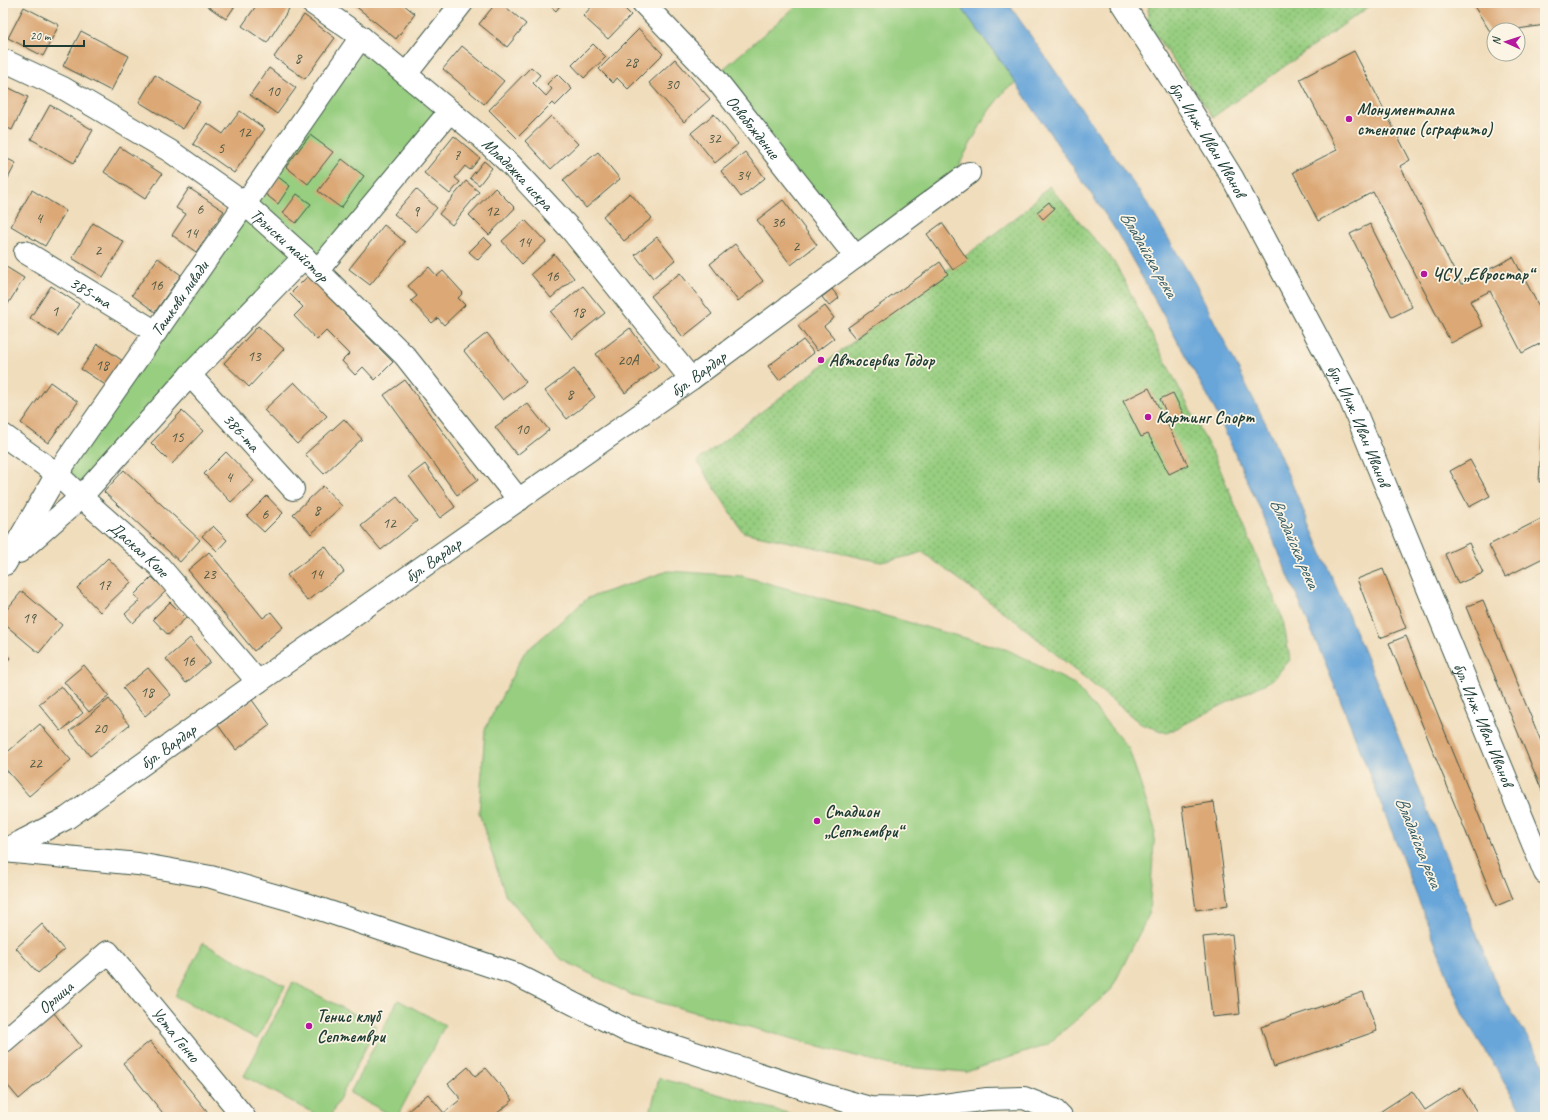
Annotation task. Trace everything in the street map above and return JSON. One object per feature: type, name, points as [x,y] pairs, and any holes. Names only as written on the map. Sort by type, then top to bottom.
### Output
[{"type":"street","name":"Младежка искра","points":[[312,3],[361,37],[480,136],[510,164],[572,232],[691,379]]},
{"type":"street","points":[[406,74],[462,3]]},
{"type":"street","name":"Освобождение","points":[[643,3],[714,77],[856,257]]},
{"type":"street","name":"бул. Инж. Иван Иванов","points":[[1123,3],[1232,177],[1350,399],[1545,873]]},
{"type":"street","name":"Ташкови ливади","points":[[4,565],[56,474],[361,37]]},
{"type":"street","name":"Трънски майстор","points":[[3,60],[63,88],[170,151],[245,204],[311,263],[405,356],[519,500]]},
{"type":"street","name":"Ташкови ливади","points":[[4,565],[81,497],[190,375],[311,263],[450,111]]},
{"type":"street","name":"бул. Вардар","points":[[3,851],[66,818],[691,379],[969,173]]},
{"type":"street","name":"385-та","points":[[25,252],[156,332]]},
{"type":"street","name":"386-та","points":[[190,375],[293,489]]},
{"type":"street","name":"Даскал Коле","points":[[3,435],[56,474],[159,566],[258,682]]},
{"type":"street","points":[[3,851],[138,864],[212,876],[302,903],[515,974],[627,1031],[818,1093],[870,1108],[916,1109],[988,1099],[1024,1098],[1054,1110],[1061,1117]]},
{"type":"street","name":"Орлица","points":[[3,1042],[108,952]]},
{"type":"street","name":"Уста Генчо","points":[[108,952],[244,1117]]},
{"type":"green space","points":[[800,3],[958,3],[1016,83],[1006,89],[988,112],[957,168],[857,245],[714,77]]},
{"type":"green space","points":[[1149,3],[1374,3],[1213,117],[1147,23]]},
{"type":"green space","points":[[361,37],[450,111],[318,270],[245,204]]},
{"type":"green space","points":[[1049,186],[1115,263],[1217,462],[1283,619],[1290,660],[1272,680],[1167,733],[1141,724],[1017,622],[922,552],[881,562],[743,532],[697,461],[1023,212]]},
{"type":"green space","points":[[246,207],[300,257],[81,493],[61,472]]},
{"type":"green space","name":"Стадион „Септември“","points":[[668,571],[742,576],[1008,650],[1074,684],[1129,749],[1155,829],[1149,914],[1111,990],[1047,1045],[966,1072],[893,1066],[632,995],[561,959],[505,894],[479,813],[485,729],[524,653],[588,598]]},
{"type":"green space","points":[[203,943],[285,986],[257,1039],[175,996]]},
{"type":"green space","points":[[293,982],[377,1026],[330,1117],[321,1117],[244,1076]]},
{"type":"green space","points":[[398,1000],[445,1025],[397,1117],[395,1117],[350,1093]]},
{"type":"green space","points":[[659,1078],[802,1117],[649,1117]]},
{"type":"water","name":"Владайска река","points":[[958,3],[1008,3],[1149,206],[1196,285],[1268,428],[1373,673],[1499,991],[1545,1066],[1545,1117],[1526,1117],[1463,1015],[1345,711],[1263,515],[1216,412],[1115,229],[998,57]]},
{"type":"building","points":[[203,3],[237,3],[226,19]]},
{"type":"building","points":[[258,3],[281,3],[289,9],[267,43],[242,26]]},
{"type":"building","points":[[402,3],[415,14],[396,39],[353,4]]},
{"type":"building","points":[[496,3],[501,3],[526,24],[507,47],[479,24]]},
{"type":"building","points":[[547,3],[562,3],[556,11]]},
{"type":"building","points":[[595,3],[619,3],[631,15],[608,39],[583,16]]},
{"type":"building","points":[[1472,3],[1545,3],[1545,25],[1526,28],[1526,22],[1486,22],[1486,25]]},
{"type":"building","points":[[24,7],[59,25],[43,56],[8,38]]},
{"type":"building","points":[[304,15],[335,38],[305,79],[274,57]]},
{"type":"building","points":[[639,29],[663,54],[628,89],[617,78],[613,83],[599,69]]},
{"type":"building","points":[[81,31],[129,56],[111,91],[63,66]]},
{"type":"building","points":[[593,44],[606,57],[584,78],[572,65]]},
{"type":"building","points":[[462,46],[504,81],[484,104],[443,69]]},
{"type":"building","points":[[1354,51],[1410,160],[1400,166],[1461,284],[1513,257],[1545,318],[1545,341],[1522,353],[1490,291],[1470,301],[1483,326],[1451,343],[1373,192],[1318,221],[1293,172],[1337,150],[1300,79]]},
{"type":"building","points":[[675,59],[710,99],[684,122],[649,83]]},
{"type":"building","points":[[531,67],[540,75],[533,83],[546,96],[552,89],[547,84],[557,74],[572,89],[555,106],[552,103],[517,138],[489,110]]},
{"type":"building","points":[[269,68],[296,88],[277,114],[250,95]]},
{"type":"building","points":[[155,75],[200,102],[183,129],[139,102]]},
{"type":"building","points":[[3,85],[28,97],[12,130],[3,126]]},
{"type":"building","points":[[50,105],[93,130],[74,163],[31,139]]},
{"type":"building","points":[[240,111],[265,129],[234,173],[193,144],[207,123],[223,134]]},
{"type":"building","points":[[714,114],[738,144],[715,163],[691,133]]},
{"type":"building","points":[[551,116],[578,144],[551,169],[525,141]]},
{"type":"building","points":[[310,135],[333,152],[308,184],[286,167]]},
{"type":"building","points":[[454,136],[480,158],[470,170],[465,166],[455,178],[460,182],[450,194],[424,173]]},
{"type":"building","points":[[120,147],[162,174],[145,199],[104,172]]},
{"type":"building","points":[[598,152],[620,179],[586,208],[563,180]]},
{"type":"building","points":[[745,152],[765,178],[741,197],[721,171]]},
{"type":"building","points":[[3,157],[16,163],[3,188]]},
{"type":"building","points":[[342,159],[364,176],[341,208],[318,191]]},
{"type":"building","points":[[484,161],[492,168],[479,185],[470,178]]},
{"type":"building","points":[[277,176],[290,186],[278,204],[264,193]]},
{"type":"building","points":[[466,181],[479,192],[452,225],[439,214]]},
{"type":"building","points":[[189,188],[224,211],[196,252],[172,235],[186,214],[176,208]]},
{"type":"building","points":[[495,188],[515,208],[489,235],[469,215]]},
{"type":"building","points":[[416,189],[437,208],[416,232],[394,214]]},
{"type":"building","points":[[32,190],[66,211],[45,246],[11,226]]},
{"type":"building","points":[[630,193],[652,218],[624,241],[603,216]]},
{"type":"building","points":[[297,194],[311,204],[296,223],[283,213]]},
{"type":"building","points":[[783,200],[817,245],[791,265],[757,220]]},
{"type":"building","points":[[1049,202],[1054,209],[1043,219],[1037,212]]},
{"type":"building","points":[[525,220],[546,242],[522,264],[502,241]]},
{"type":"building","points":[[93,223],[124,242],[103,277],[72,258]]},
{"type":"building","points":[[942,223],[968,260],[953,270],[927,234]]},
{"type":"building","points":[[1370,224],[1412,307],[1392,317],[1350,234]]},
{"type":"building","points":[[384,225],[405,242],[370,285],[349,269]]},
{"type":"building","points":[[484,237],[492,245],[478,260],[469,252]]},
{"type":"building","points":[[657,237],[675,260],[653,278],[635,255]]},
{"type":"building","points":[[735,244],[763,281],[738,301],[710,264]]},
{"type":"building","points":[[554,254],[574,278],[551,298],[531,274]]},
{"type":"building","points":[[158,258],[181,275],[155,312],[132,295]]},
{"type":"building","points":[[940,262],[948,274],[856,339],[847,328]]},
{"type":"building","points":[[3,265],[24,278],[5,309],[3,308]]},
{"type":"building","points":[[429,267],[437,276],[443,271],[463,293],[458,298],[465,305],[444,325],[438,318],[432,323],[411,301],[417,296],[408,286]]},
{"type":"building","points":[[680,273],[712,314],[683,337],[651,296]]},
{"type":"building","points":[[308,276],[393,362],[375,380],[363,367],[355,375],[342,361],[349,354],[326,331],[317,340],[294,316],[303,307],[290,294]]},
{"type":"building","points":[[51,286],[79,304],[58,336],[30,318]]},
{"type":"building","points":[[583,286],[605,313],[572,339],[551,312]]},
{"type":"building","points":[[832,289],[839,298],[829,306],[822,297]]},
{"type":"building","points":[[825,306],[834,318],[824,326],[834,338],[817,351],[798,326]]},
{"type":"building","points":[[258,326],[284,349],[249,387],[224,363]]},
{"type":"building","points":[[630,328],[659,367],[625,393],[596,354]]},
{"type":"building","points":[[487,333],[526,382],[503,400],[464,351]]},
{"type":"building","points":[[803,340],[814,353],[779,380],[768,366]]},
{"type":"building","points":[[98,344],[123,361],[107,386],[81,369]]},
{"type":"building","points":[[574,369],[595,397],[567,419],[545,391]]},
{"type":"building","points":[[405,380],[478,480],[457,495],[384,395]]},
{"type":"building","points":[[50,382],[78,402],[48,443],[21,423]]},
{"type":"building","points":[[294,382],[327,416],[297,444],[264,410]]},
{"type":"building","name":"Картинг Спорт","points":[[1149,388],[1188,465],[1169,474],[1148,434],[1141,437],[1123,401]]},
{"type":"building","points":[[1173,393],[1186,419],[1172,425],[1160,399]]},
{"type":"building","points":[[527,403],[549,430],[517,455],[495,427]]},
{"type":"building","points":[[1543,408],[1545,408],[1545,482],[1539,482]]},
{"type":"building","points":[[182,411],[203,431],[172,464],[151,443]]},
{"type":"building","points":[[344,419],[362,439],[324,474],[305,454]]},
{"type":"building","points":[[226,452],[254,481],[231,502],[204,474]]},
{"type":"building","points":[[1470,460],[1490,496],[1469,507],[1450,471]]},
{"type":"building","points":[[425,464],[455,507],[440,518],[409,476]]},
{"type":"building","points":[[124,470],[200,540],[180,562],[104,492]]},
{"type":"building","points":[[323,486],[342,506],[311,534],[293,514]]},
{"type":"building","points":[[267,496],[283,513],[264,532],[247,516]]},
{"type":"building","points":[[397,497],[417,521],[381,550],[361,526]]},
{"type":"building","points":[[1545,517],[1545,557],[1505,577],[1489,545]]},
{"type":"building","points":[[213,526],[227,540],[217,551],[202,536]]},
{"type":"building","points":[[1469,543],[1483,573],[1458,584],[1445,554]]},
{"type":"building","points":[[325,546],[344,572],[307,601],[287,575]]},
{"type":"building","points":[[209,552],[263,618],[271,612],[283,627],[254,651],[188,570]]},
{"type":"building","points":[[108,558],[131,582],[100,612],[77,588]]},
{"type":"building","points":[[1383,569],[1406,628],[1380,638],[1357,579]]},
{"type":"building","points":[[152,577],[166,591],[133,623],[125,614],[140,600],[134,595]]},
{"type":"building","points":[[22,591],[62,625],[39,653],[3,623],[3,614]]},
{"type":"building","points":[[1483,600],[1545,751],[1545,798],[1466,607]]},
{"type":"building","points":[[170,602],[186,618],[168,635],[153,619]]},
{"type":"building","points":[[1406,636],[1513,899],[1496,906],[1389,643]]},
{"type":"building","points":[[190,638],[210,662],[186,683],[166,659]]},
{"type":"building","points":[[3,652],[10,658],[3,667]]},
{"type":"building","points":[[84,665],[109,696],[89,712],[64,682]]},
{"type":"building","points":[[148,668],[171,695],[145,716],[123,688]]},
{"type":"building","points":[[61,686],[83,713],[61,731],[39,704]]},
{"type":"building","points":[[109,699],[129,725],[90,756],[70,731]]},
{"type":"building","points":[[252,700],[270,725],[236,750],[218,725]]},
{"type":"building","points":[[40,724],[71,760],[29,796],[3,766],[3,756]]},
{"type":"building","points":[[1214,802],[1228,905],[1196,910],[1182,807]]},
{"type":"building","points":[[42,924],[64,950],[38,973],[16,948]]},
{"type":"building","points":[[1232,934],[1240,1014],[1212,1017],[1203,937]]},
{"type":"building","points":[[1363,992],[1377,1031],[1274,1067],[1261,1027]]},
{"type":"building","points":[[54,1013],[81,1046],[19,1099],[3,1080],[3,1054]]},
{"type":"building","points":[[150,1041],[212,1117],[166,1117],[123,1063]]},
{"type":"building","points":[[468,1067],[475,1076],[486,1068],[513,1100],[495,1115],[497,1117],[401,1117],[428,1094],[444,1113],[461,1099],[448,1084]]},
{"type":"building","points":[[1461,1087],[1480,1117],[1372,1117],[1412,1091],[1425,1110]]},
{"type":"place","name":"Монументална стенопис (сграфито)","points":[[1349,119]]},
{"type":"place","name":"ЧСУ „Евростар“","points":[[1424,274]]},
{"type":"place","name":"Автосервиз Тодор","points":[[821,360]]},
{"type":"place","name":"Картинг Спорт","points":[[1148,417]]},
{"type":"place","name":"Стадион „Септември“","points":[[817,821]]},
{"type":"place","name":"Тенис клуб Септември","points":[[309,1026]]}]
